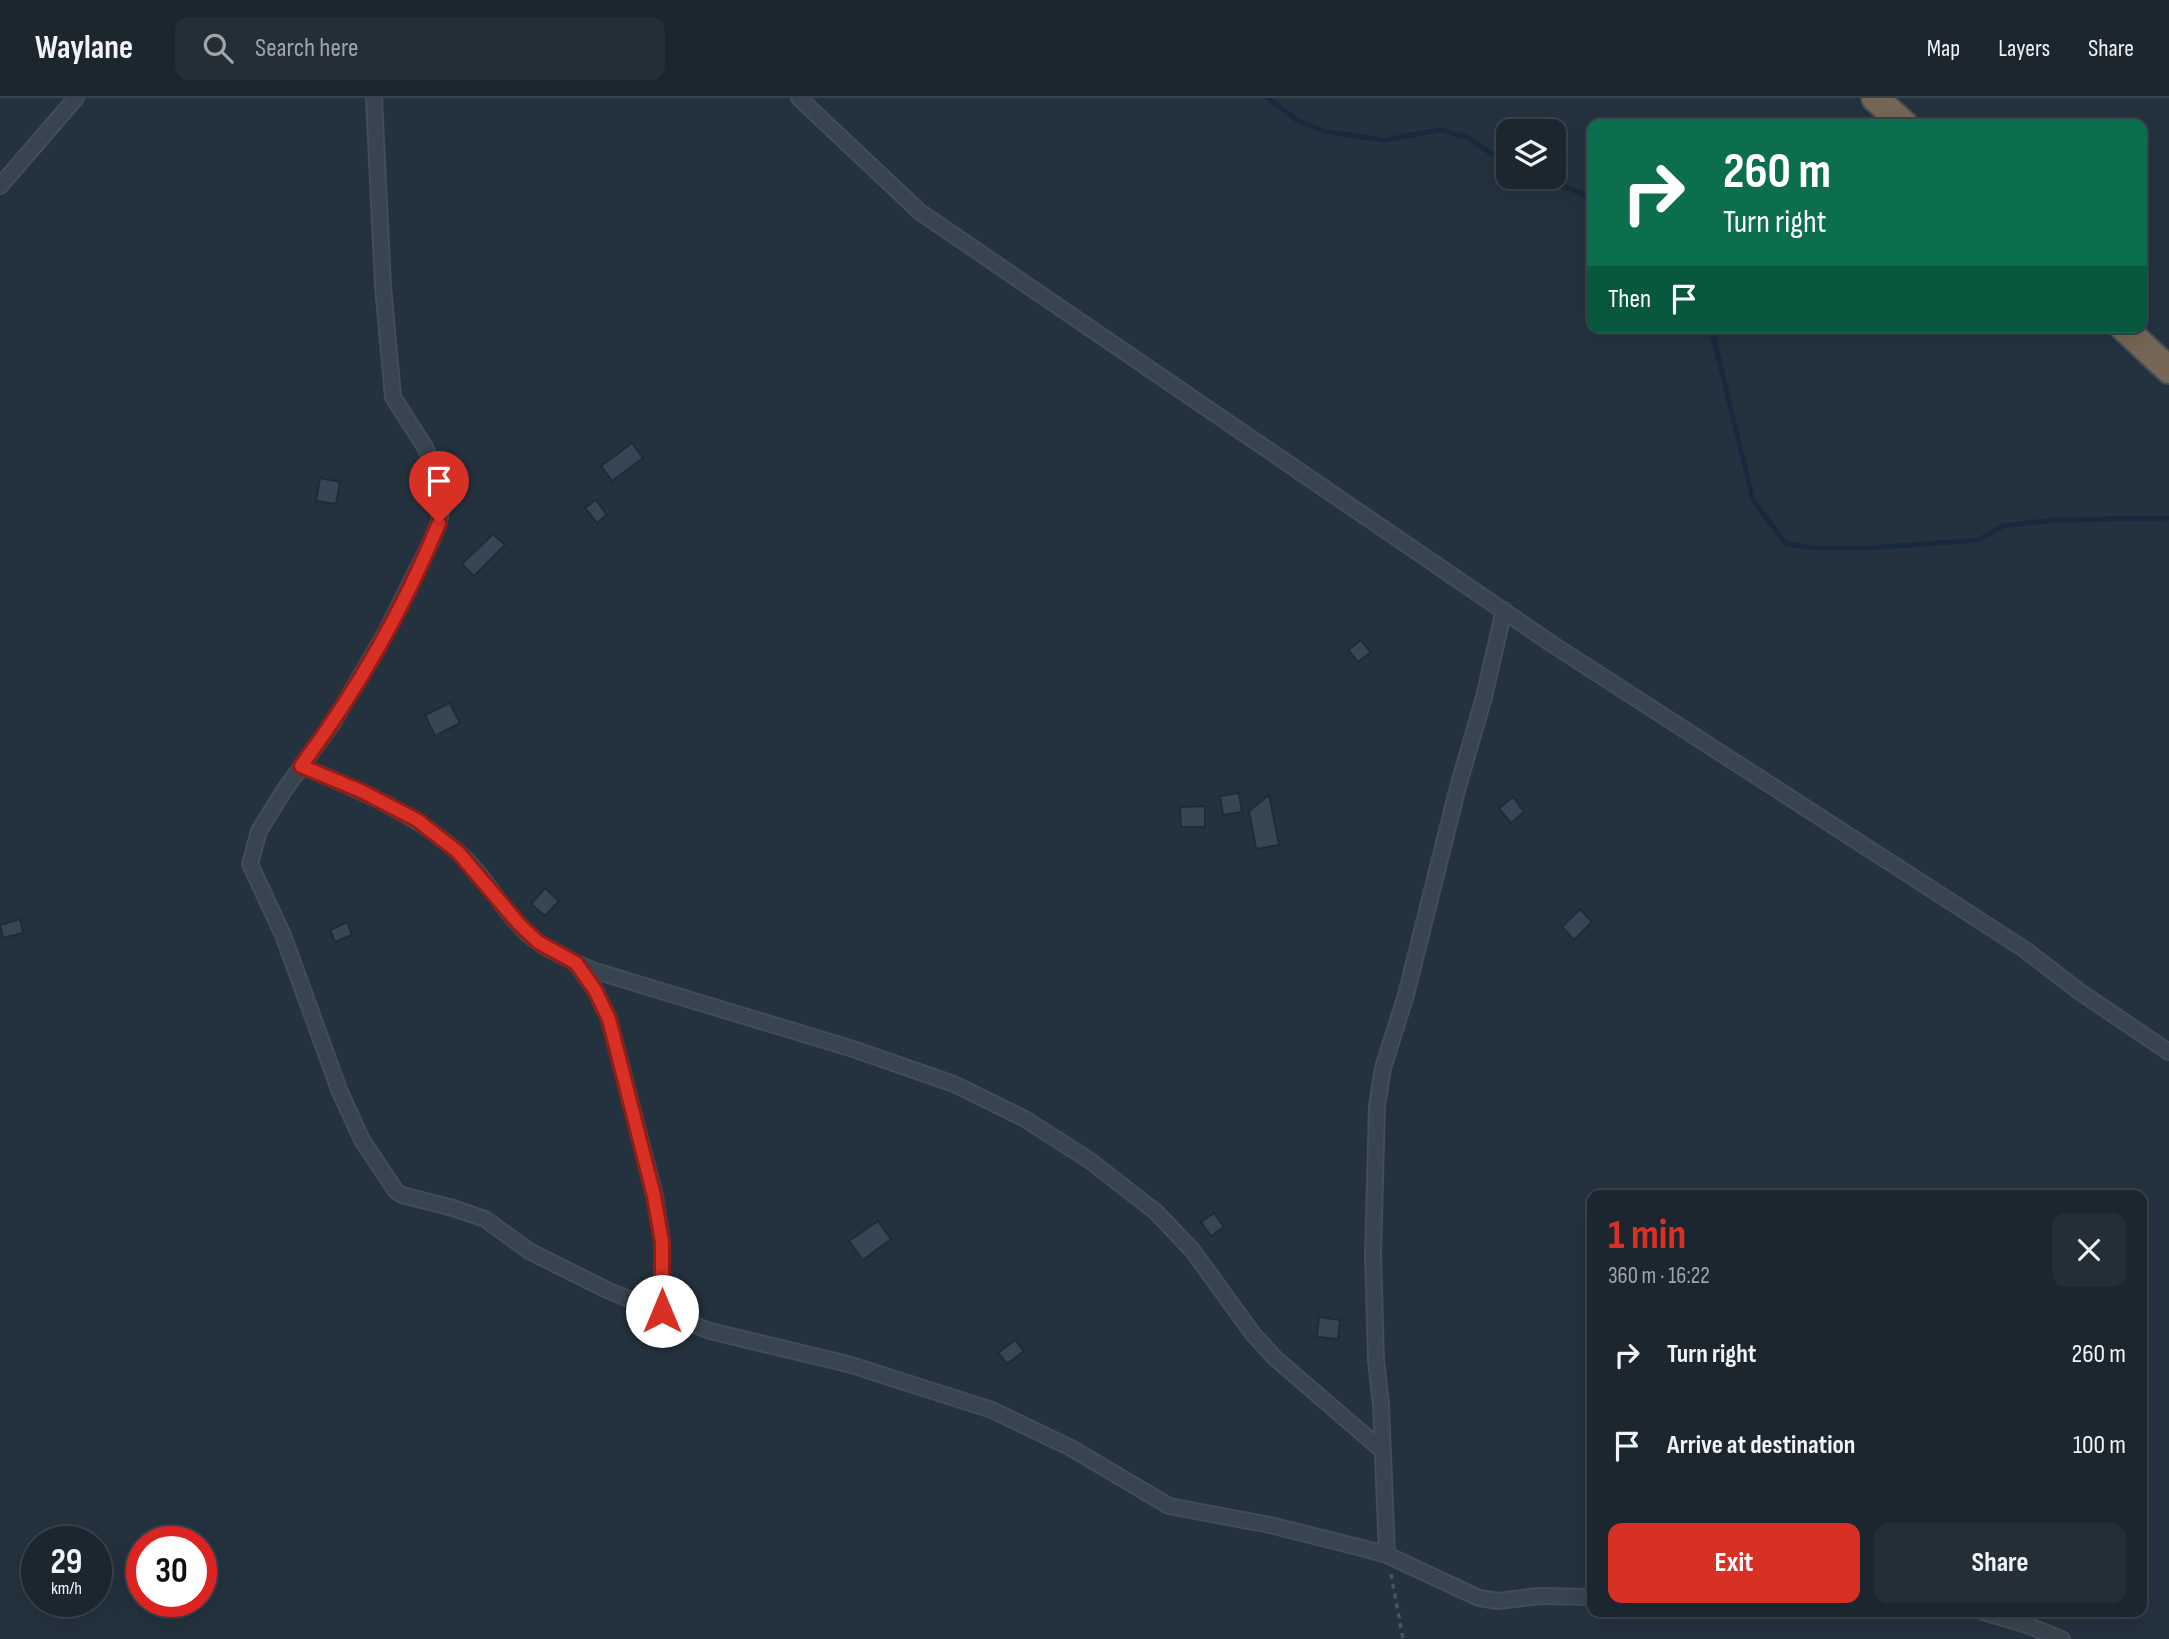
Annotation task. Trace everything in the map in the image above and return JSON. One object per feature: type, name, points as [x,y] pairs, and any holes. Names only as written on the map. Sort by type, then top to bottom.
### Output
[{"type":"highway","points":[[2129,333],[2169,370]]},
{"type":"street","points":[[0,186],[76,98]]},
{"type":"street","points":[[374,98],[393,397],[425,447],[434,470],[442,507],[430,544],[386,632],[333,723],[259,831],[250,864],[283,935],[340,1092],[362,1140],[389,1181],[402,1195],[485,1219],[530,1251],[609,1291],[710,1331],[848,1364],[992,1410],[1071,1448],[1169,1506],[1270,1525],[1387,1555],[1479,1598],[1498,1601],[1539,1596],[1587,1597]]},
{"type":"street","points":[[799,98],[920,212],[1504,610],[2024,949],[2080,992],[2169,1052]]},
{"type":"street","points":[[1387,1555],[1373,1255],[1377,1106],[1382,1068],[1406,995],[1504,610]]},
{"type":"street","points":[[301,766],[361,791],[417,820],[458,852],[519,924],[538,942],[576,963],[853,1049],[954,1084],[1025,1119],[1089,1160],[1156,1212],[1193,1251],[1253,1334],[1275,1358],[1383,1451]]},
{"type":"street","points":[[576,963],[595,990],[609,1019],[649,1171],[662,1242],[662,1311]]},
{"type":"street","points":[[1998,1617],[2062,1639]]},
{"type":"path","points":[[1387,1555],[1403,1639]]},
{"type":"building","points":[[632,443],[643,458],[612,481],[601,466]]},
{"type":"building","points":[[320,478],[340,482],[336,504],[316,501]]},
{"type":"building","points":[[596,500],[607,515],[597,523],[585,508]]},
{"type":"building","points":[[493,534],[505,545],[474,576],[462,564]]},
{"type":"building","points":[[1361,640],[1371,652],[1358,662],[1348,650]]},
{"type":"building","points":[[450,703],[460,723],[435,736],[425,715]]},
{"type":"building","points":[[1239,793],[1242,812],[1223,815],[1220,796]]},
{"type":"building","points":[[1269,795],[1279,845],[1256,849],[1249,811]]},
{"type":"building","points":[[1513,797],[1524,812],[1511,823],[1499,808]]},
{"type":"building","points":[[1205,806],[1205,827],[1181,827],[1180,807]]},
{"type":"building","points":[[545,888],[559,901],[545,916],[531,904]]},
{"type":"building","points":[[1580,909],[1592,922],[1574,940],[1562,927]]},
{"type":"building","points":[[20,919],[23,933],[3,938],[0,925]]},
{"type":"building","points":[[347,922],[352,935],[335,942],[330,930]]},
{"type":"building","points":[[1214,1213],[1224,1227],[1211,1236],[1201,1222]]},
{"type":"building","points":[[878,1221],[891,1239],[863,1260],[849,1241]]},
{"type":"building","points":[[1319,1317],[1340,1320],[1338,1339],[1317,1337]]},
{"type":"building","points":[[1015,1340],[1024,1351],[1007,1364],[998,1353]]},
{"type":"waterway","points":[[1268,98],[1297,120],[1326,132],[1386,140],[1440,130],[1467,137],[1496,157]]},
{"type":"waterway","points":[[1566,188],[1587,195]]},
{"type":"waterway","points":[[1712,333],[1753,500],[1785,543],[1813,548],[1868,548],[1979,540],[2002,526],[2055,520],[2169,518]]},
{"type":"route","points":[[439,523],[386,632],[333,723],[301,766],[361,791],[417,820],[458,852],[519,924],[538,942],[576,963],[595,990],[609,1019],[654,1196],[662,1242],[662,1311]]}]
